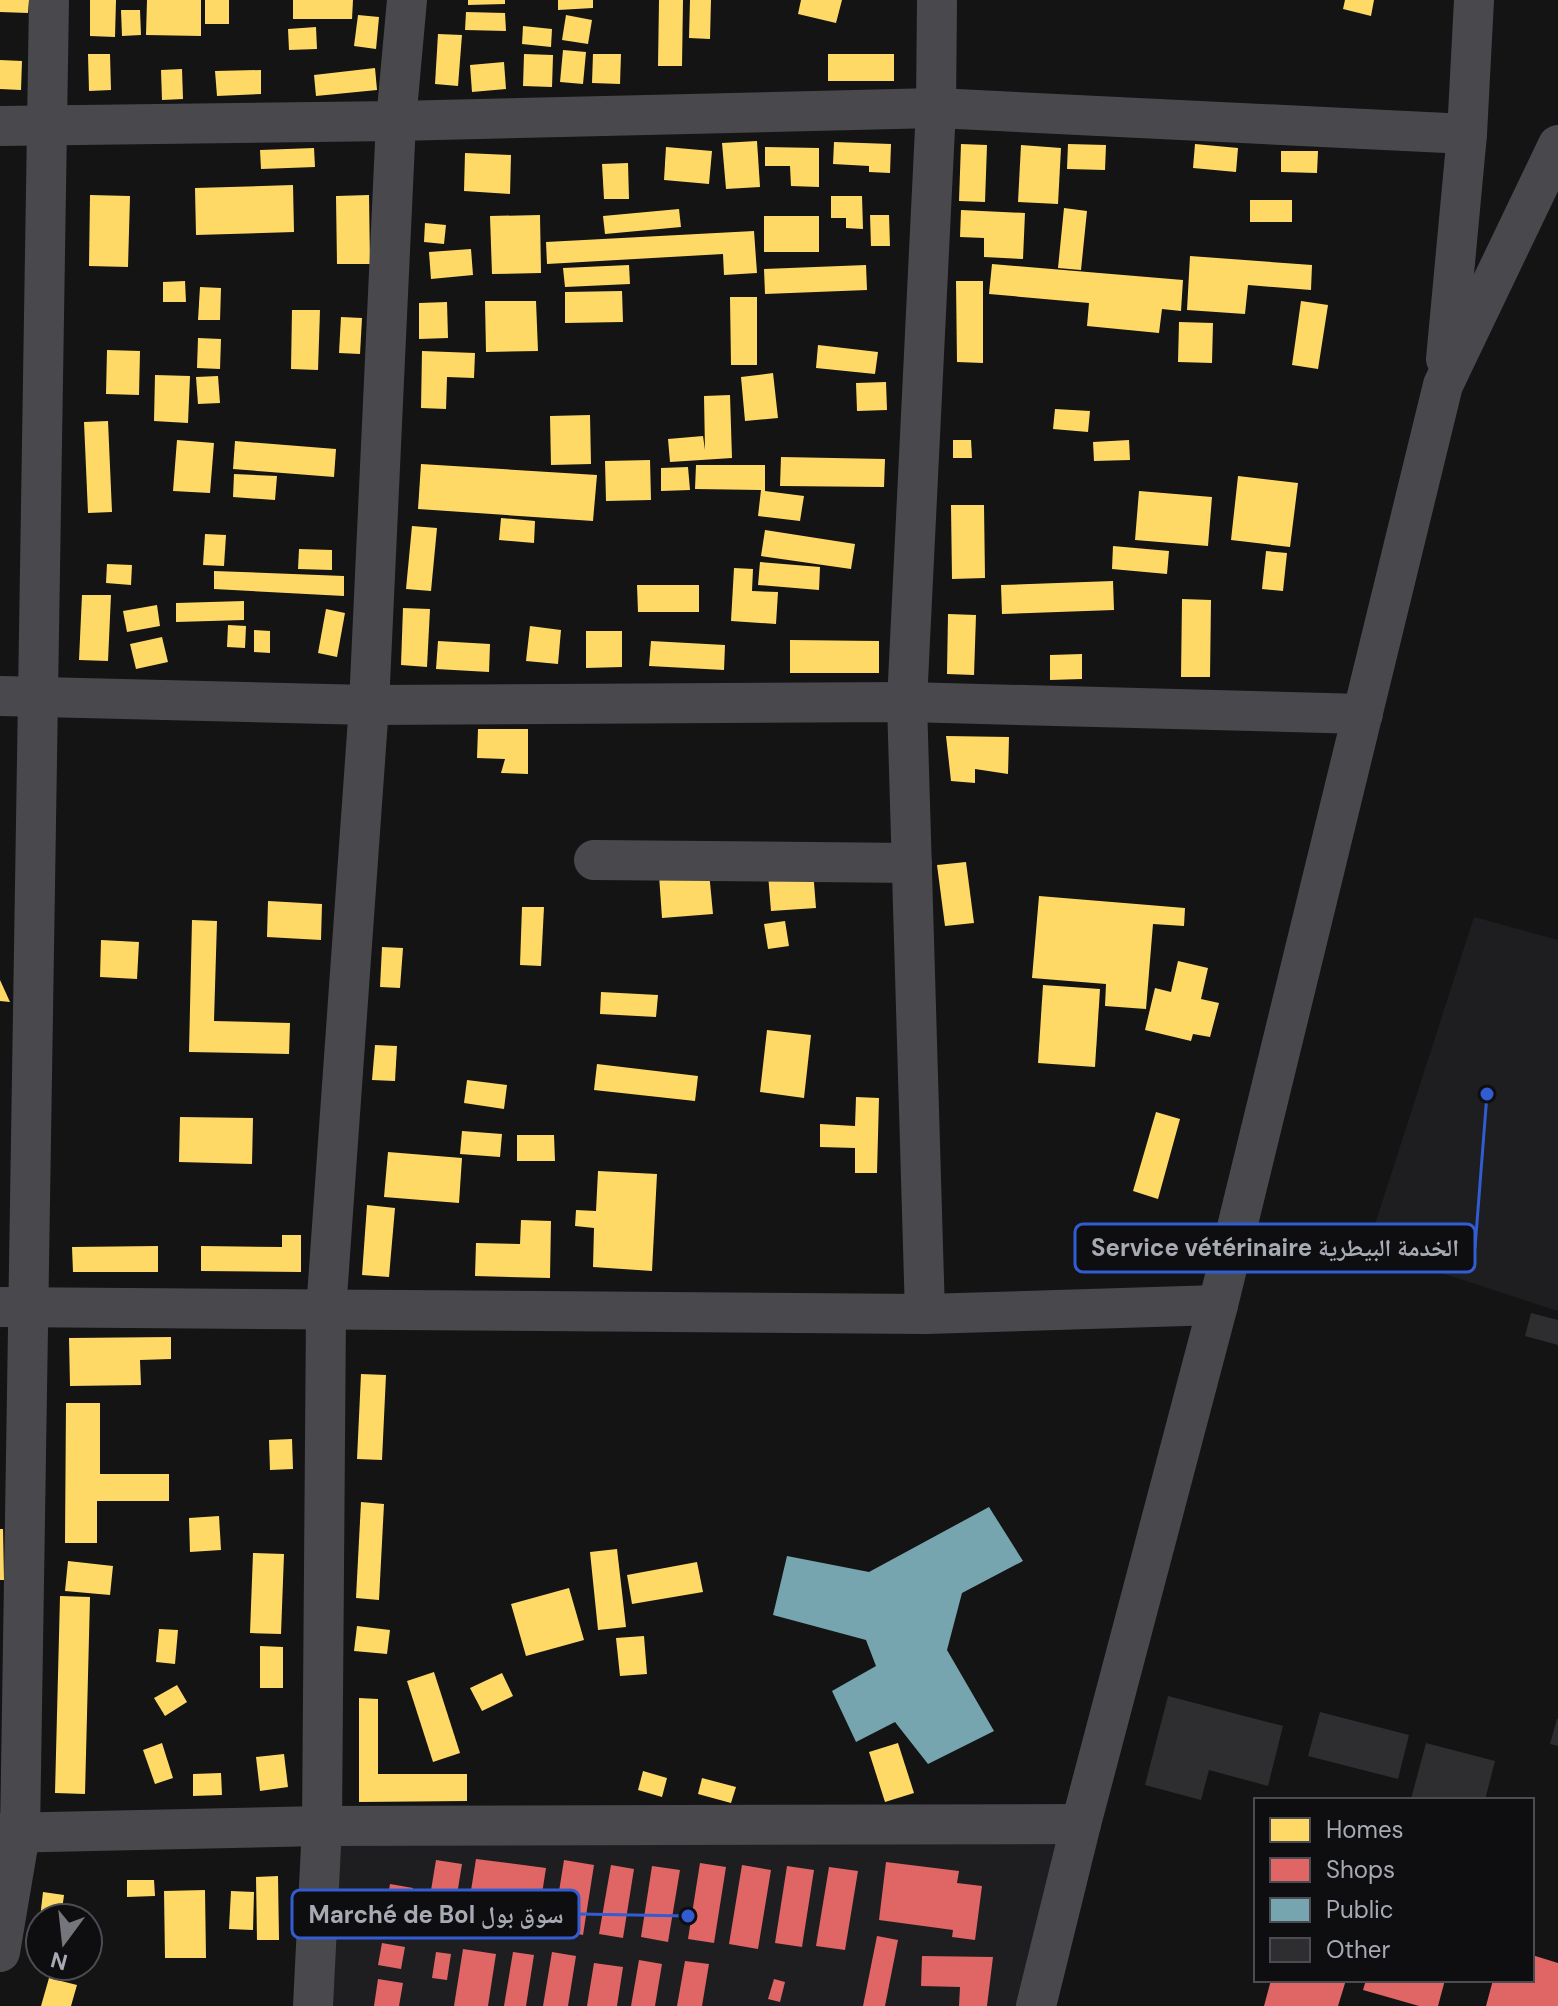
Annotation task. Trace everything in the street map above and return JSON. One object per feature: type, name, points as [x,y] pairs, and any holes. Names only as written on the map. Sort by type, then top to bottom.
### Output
[{"type":"street","points":[[0,1952],[10,1834],[19,697],[47,126],[49,0]]},
{"type":"street","points":[[313,2006],[322,1826],[326,1311],[369,705],[396,121],[407,0]]},
{"type":"street","points":[[925,1314],[907,702],[936,108],[937,0]]},
{"type":"street","points":[[1036,2006],[1218,1305],[1443,385],[1467,134],[1474,0]]},
{"type":"street","points":[[0,126],[396,121],[936,108],[1467,134]]},
{"type":"street","points":[[1443,385],[1558,145]]},
{"type":"street","points":[[19,697],[369,705],[907,702],[1363,714]]},
{"type":"street","points":[[594,860],[912,863]]},
{"type":"street","points":[[14,1307],[925,1314],[1218,1305]]},
{"type":"street","points":[[10,1834],[322,1826],[1081,1824]]},
{"type":"shaded area","points":[[1474,917],[1558,940],[1558,1311],[1367,1249]]},
{"type":"shaded area","points":[[1081,1824],[1036,2006],[313,2006],[322,1826]]},
{"type":"building: Homes","points":[[0,0],[29,0],[28,13],[0,12]]},
{"type":"building: Homes","points":[[90,0],[116,0],[115,37],[90,36]]},
{"type":"building: Homes","points":[[147,0],[201,0],[201,36],[146,35]]},
{"type":"building: Homes","points":[[205,0],[229,0],[229,24],[205,24]]},
{"type":"building: Homes","points":[[293,0],[353,0],[352,19],[293,19]]},
{"type":"building: Homes","points":[[468,0],[505,0],[505,4],[468,5]]},
{"type":"building: Homes","points":[[558,0],[593,0],[593,8],[558,10]]},
{"type":"building: Homes","points":[[659,0],[683,0],[682,66],[658,66]]},
{"type":"building: Homes","points":[[690,0],[711,0],[710,39],[689,38]]},
{"type":"building: Homes","points":[[801,0],[842,0],[836,23],[798,14]]},
{"type":"building: Homes","points":[[1345,0],[1374,0],[1371,16],[1343,9]]},
{"type":"building: Homes","points":[[121,10],[140,10],[141,35],[122,36]]},
{"type":"building: Homes","points":[[466,12],[505,13],[506,31],[465,30]]},
{"type":"building: Homes","points":[[358,15],[379,17],[376,49],[354,46]]},
{"type":"building: Homes","points":[[566,15],[592,20],[588,44],[562,40]]},
{"type":"building: Homes","points":[[523,26],[552,29],[551,47],[522,44]]},
{"type":"building: Homes","points":[[316,27],[317,49],[289,50],[288,29]]},
{"type":"building: Homes","points":[[438,34],[462,35],[458,86],[435,84]]},
{"type":"building: Homes","points":[[563,50],[586,52],[583,84],[560,82]]},
{"type":"building: Homes","points":[[88,54],[110,54],[111,90],[89,91]]},
{"type":"building: Homes","points":[[524,54],[553,55],[552,87],[523,86]]},
{"type":"building: Homes","points":[[593,54],[621,54],[620,84],[592,83]]},
{"type":"building: Homes","points":[[828,54],[894,54],[894,81],[828,81]]},
{"type":"building: Homes","points":[[0,60],[22,61],[21,90],[0,89]]},
{"type":"building: Homes","points":[[504,62],[506,89],[472,92],[470,65]]},
{"type":"building: Homes","points":[[375,68],[377,90],[316,96],[314,75]]},
{"type":"building: Homes","points":[[182,69],[183,99],[162,100],[161,70]]},
{"type":"building: Homes","points":[[261,70],[261,94],[217,96],[215,71]]},
{"type":"building: Homes","points":[[757,141],[760,187],[726,189],[722,143]]},
{"type":"building: Homes","points":[[834,142],[891,144],[890,173],[869,172],[869,166],[833,164]]},
{"type":"building: Homes","points":[[961,144],[987,145],[985,202],[959,201]]},
{"type":"building: Homes","points":[[1068,144],[1106,145],[1105,170],[1067,169]]},
{"type":"building: Homes","points":[[1195,144],[1238,148],[1236,172],[1193,168]]},
{"type":"building: Homes","points":[[1021,145],[1061,148],[1058,204],[1018,202]]},
{"type":"building: Homes","points":[[666,147],[712,151],[709,184],[664,180]]},
{"type":"building: Homes","points":[[765,147],[819,148],[819,187],[791,186],[790,166],[765,166]]},
{"type":"building: Homes","points":[[314,148],[315,167],[261,169],[260,150]]},
{"type":"building: Homes","points":[[1281,151],[1318,151],[1317,173],[1281,172]]},
{"type":"building: Homes","points":[[465,153],[511,155],[510,194],[464,191]]},
{"type":"building: Homes","points":[[628,163],[629,199],[604,199],[602,164]]},
{"type":"building: Homes","points":[[293,185],[294,232],[196,235],[195,188]]},
{"type":"building: Homes","points":[[90,195],[130,196],[128,267],[89,266]]},
{"type":"building: Homes","points":[[369,195],[370,264],[337,264],[336,196]]},
{"type":"building: Homes","points":[[831,196],[862,196],[863,229],[846,228],[846,218],[831,218]]},
{"type":"building: Homes","points":[[1250,200],[1292,200],[1292,222],[1250,222]]},
{"type":"building: Homes","points":[[1064,208],[1087,211],[1081,270],[1058,268]]},
{"type":"building: Homes","points":[[679,209],[681,227],[605,234],[603,216]]},
{"type":"building: Homes","points":[[961,210],[1025,213],[1023,259],[984,257],[984,238],[960,237]]},
{"type":"building: Homes","points":[[540,215],[541,273],[492,274],[490,216]]},
{"type":"building: Homes","points":[[870,215],[889,215],[890,246],[871,246]]},
{"type":"building: Homes","points":[[764,216],[819,216],[819,252],[764,252]]},
{"type":"building: Homes","points":[[425,223],[446,225],[444,244],[424,242]]},
{"type":"building: Homes","points":[[754,231],[757,273],[724,275],[723,254],[547,264],[546,242]]},
{"type":"building: Homes","points":[[471,249],[473,275],[431,279],[429,252]]},
{"type":"building: Homes","points":[[1190,256],[1312,265],[1311,290],[1248,285],[1245,314],[1187,310]]},
{"type":"building: Homes","points":[[992,264],[1183,280],[1181,311],[1162,309],[1159,333],[1087,326],[1089,303],[989,294]]},
{"type":"building: Homes","points":[[629,265],[630,284],[565,287],[563,268]]},
{"type":"building: Homes","points":[[866,265],[867,290],[765,294],[764,269]]},
{"type":"building: Homes","points":[[185,281],[186,302],[163,302],[163,282]]},
{"type":"building: Homes","points":[[956,281],[983,281],[983,363],[957,362]]},
{"type":"building: Homes","points":[[200,287],[221,288],[220,320],[198,320]]},
{"type":"building: Homes","points":[[622,291],[623,322],[565,323],[565,292]]},
{"type":"building: Homes","points":[[730,297],[757,297],[757,365],[731,365]]},
{"type":"building: Homes","points":[[485,301],[536,301],[538,351],[486,352]]},
{"type":"building: Homes","points":[[1301,301],[1328,305],[1318,369],[1292,365]]},
{"type":"building: Homes","points":[[447,302],[448,338],[419,339],[419,303]]},
{"type":"building: Homes","points":[[292,310],[320,310],[318,370],[291,369]]},
{"type":"building: Homes","points":[[341,317],[362,318],[360,354],[339,353]]},
{"type":"building: Homes","points":[[1179,322],[1213,323],[1212,363],[1178,362]]},
{"type":"building: Homes","points":[[198,338],[221,339],[220,369],[197,368]]},
{"type":"building: Homes","points":[[818,345],[878,352],[875,374],[816,368]]},
{"type":"building: Homes","points":[[107,350],[140,351],[139,395],[106,394]]},
{"type":"building: Homes","points":[[422,351],[475,353],[474,378],[447,377],[446,409],[421,408]]},
{"type":"building: Homes","points":[[773,373],[778,418],[745,421],[741,377]]},
{"type":"building: Homes","points":[[155,375],[190,376],[188,423],[154,421]]},
{"type":"building: Homes","points":[[218,376],[220,403],[198,404],[196,377]]},
{"type":"building: Homes","points":[[886,382],[887,410],[857,411],[856,383]]},
{"type":"building: Homes","points":[[730,395],[732,458],[670,462],[668,439],[703,436],[705,450],[704,396]]},
{"type":"building: Homes","points":[[1055,409],[1090,411],[1088,432],[1053,429]]},
{"type":"building: Homes","points":[[590,415],[591,464],[551,465],[550,416]]},
{"type":"building: Homes","points":[[108,421],[112,512],[88,513],[84,422]]},
{"type":"building: Homes","points":[[177,440],[214,443],[210,493],[173,491]]},
{"type":"building: Homes","points":[[953,440],[971,440],[972,458],[953,458]]},
{"type":"building: Homes","points":[[1129,440],[1130,460],[1094,461],[1093,442]]},
{"type":"building: Homes","points":[[235,441],[336,449],[334,477],[233,469]]},
{"type":"building: Homes","points":[[781,457],[885,459],[884,487],[780,486]]},
{"type":"building: Homes","points":[[650,460],[651,500],[606,501],[605,461]]},
{"type":"building: Homes","points":[[421,464],[597,475],[593,521],[418,509]]},
{"type":"building: Homes","points":[[696,465],[765,465],[765,491],[804,496],[800,521],[758,516],[761,490],[695,489]]},
{"type":"building: Homes","points":[[688,467],[690,490],[661,491],[661,468]]},
{"type":"building: Homes","points":[[234,474],[277,476],[275,500],[233,497]]},
{"type":"building: Homes","points":[[1238,476],[1298,483],[1290,547],[1231,540]]},
{"type":"building: Homes","points":[[1139,491],[1212,497],[1208,546],[1135,540]]},
{"type":"building: Homes","points":[[951,505],[984,505],[985,578],[952,579]]},
{"type":"building: Homes","points":[[501,518],[535,521],[534,543],[499,540]]},
{"type":"building: Homes","points":[[412,526],[437,528],[431,591],[406,589]]},
{"type":"building: Homes","points":[[765,530],[855,544],[851,569],[761,556]]},
{"type":"building: Homes","points":[[205,534],[226,535],[224,566],[203,565]]},
{"type":"building: Homes","points":[[1113,546],[1169,551],[1167,574],[1112,569]]},
{"type":"building: Homes","points":[[299,549],[332,550],[332,570],[298,569]]},
{"type":"building: Homes","points":[[1266,551],[1287,553],[1283,591],[1262,589]]},
{"type":"building: Homes","points":[[760,562],[820,567],[819,590],[758,585]]},
{"type":"building: Homes","points":[[107,564],[132,565],[131,585],[106,583]]},
{"type":"building: Homes","points":[[734,568],[753,569],[752,591],[778,592],[776,624],[731,621]]},
{"type":"building: Homes","points":[[214,571],[344,576],[344,596],[214,589]]},
{"type":"building: Homes","points":[[1113,581],[1114,610],[1002,614],[1001,585]]},
{"type":"building: Homes","points":[[637,585],[699,585],[699,612],[638,612]]},
{"type":"building: Homes","points":[[82,595],[111,595],[108,661],[79,660]]},
{"type":"building: Homes","points":[[1182,599],[1211,600],[1210,677],[1181,677]]},
{"type":"building: Homes","points":[[244,601],[244,620],[176,622],[176,603]]},
{"type":"building: Homes","points":[[157,605],[160,626],[127,632],[123,611]]},
{"type":"building: Homes","points":[[403,608],[430,609],[427,667],[401,665]]},
{"type":"building: Homes","points":[[326,609],[345,613],[337,657],[318,653]]},
{"type":"building: Homes","points":[[948,614],[976,615],[974,675],[947,674]]},
{"type":"building: Homes","points":[[228,625],[246,626],[245,648],[227,647]]},
{"type":"building: Homes","points":[[530,626],[561,630],[558,664],[526,661]]},
{"type":"building: Homes","points":[[254,630],[270,631],[270,653],[254,652]]},
{"type":"building: Homes","points":[[586,631],[622,631],[622,667],[586,668]]},
{"type":"building: Homes","points":[[162,637],[168,662],[136,669],[130,644]]},
{"type":"building: Homes","points":[[790,640],[879,641],[879,673],[790,673]]},
{"type":"building: Homes","points":[[438,641],[490,644],[489,672],[436,669]]},
{"type":"building: Homes","points":[[651,641],[725,645],[724,670],[649,666]]},
{"type":"building: Homes","points":[[1082,654],[1082,679],[1050,680],[1050,655]]},
{"type":"building: Homes","points":[[478,729],[528,729],[528,774],[501,773],[505,759],[477,758]]},
{"type":"building: Homes","points":[[946,736],[1009,737],[1008,774],[975,769],[975,783],[951,781]]},
{"type":"building: Homes","points":[[966,862],[974,923],[945,926],[937,865]]},
{"type":"building: Homes","points":[[813,870],[816,908],[771,911],[768,874]]},
{"type":"building: Homes","points":[[709,872],[713,914],[662,918],[659,875]]},
{"type":"building: Homes","points":[[1039,896],[1185,908],[1184,926],[1153,924],[1146,1009],[1105,1006],[1106,984],[1032,978]]},
{"type":"building: Homes","points":[[268,901],[322,904],[321,940],[267,937]]},
{"type":"building: Homes","points":[[522,907],[544,907],[541,966],[520,965]]},
{"type":"building: Homes","points":[[192,920],[217,921],[214,1021],[290,1023],[289,1054],[189,1052]]},
{"type":"building: Homes","points":[[785,921],[789,946],[768,949],[764,924]]},
{"type":"building: Homes","points":[[101,940],[139,942],[137,979],[100,977]]},
{"type":"building: Homes","points":[[382,947],[403,948],[400,988],[380,987]]},
{"type":"building: Homes","points":[[1178,961],[1208,968],[1201,999],[1219,1003],[1210,1037],[1193,1034],[1191,1041],[1145,1030],[1155,988],[1171,992]]},
{"type":"building: Homes","points":[[0,980],[10,1002],[0,1001]]},
{"type":"building: Homes","points":[[1043,985],[1100,989],[1095,1067],[1038,1063]]},
{"type":"building: Homes","points":[[601,992],[658,995],[656,1017],[600,1014]]},
{"type":"building: Homes","points":[[767,1030],[811,1035],[804,1098],[760,1092]]},
{"type":"building: Homes","points":[[375,1045],[397,1046],[395,1081],[372,1080]]},
{"type":"building: Homes","points":[[597,1064],[698,1076],[695,1101],[594,1090]]},
{"type":"building: Homes","points":[[467,1080],[507,1085],[504,1109],[464,1103]]},
{"type":"building: Homes","points":[[856,1097],[879,1098],[877,1173],[855,1173],[855,1148],[820,1147],[820,1124],[855,1126]]},
{"type":"building: Homes","points":[[1156,1112],[1180,1119],[1158,1199],[1133,1191]]},
{"type":"building: Homes","points":[[180,1117],[253,1118],[252,1164],[179,1162]]},
{"type":"building: Homes","points":[[462,1131],[502,1134],[500,1157],[460,1154]]},
{"type":"building: Homes","points":[[517,1135],[554,1135],[555,1161],[517,1161]]},
{"type":"building: Homes","points":[[388,1152],[462,1158],[459,1203],[384,1197]]},
{"type":"building: Homes","points":[[598,1171],[657,1174],[652,1271],[593,1267],[594,1228],[575,1226],[576,1210],[596,1211]]},
{"type":"building: Homes","points":[[367,1205],[395,1208],[389,1277],[362,1275]]},
{"type":"building: Homes","points":[[521,1220],[551,1221],[550,1278],[475,1276],[476,1243],[520,1244]]},
{"type":"building: Homes","points":[[282,1235],[301,1235],[301,1272],[201,1271],[201,1246],[282,1247]]},
{"type":"building: Homes","points":[[158,1246],[158,1272],[73,1272],[72,1247]]},
{"type":"building: Homes","points":[[171,1337],[171,1359],[140,1360],[141,1385],[70,1386],[69,1338]]},
{"type":"building: Homes","points":[[361,1374],[386,1375],[382,1460],[357,1459]]},
{"type":"building: Homes","points":[[66,1403],[100,1403],[100,1474],[169,1474],[169,1501],[97,1501],[97,1543],[65,1543]]},
{"type":"building: Homes","points":[[292,1439],[293,1469],[270,1470],[269,1440]]},
{"type":"building: Homes","points":[[361,1502],[384,1504],[379,1600],[356,1598]]},
{"type":"building: Homes","points":[[219,1516],[221,1550],[190,1552],[189,1518]]},
{"type":"building: Homes","points":[[0,1529],[3,1529],[4,1580],[0,1580]]},
{"type":"building: Homes","points":[[617,1549],[626,1627],[598,1630],[590,1552]]},
{"type":"building: Homes","points":[[253,1553],[284,1554],[281,1634],[250,1633]]},
{"type":"building: Homes","points":[[68,1561],[113,1566],[110,1595],[65,1591]]},
{"type":"building: Homes","points":[[697,1562],[703,1592],[632,1604],[627,1575]]},
{"type":"building: Homes","points":[[569,1588],[584,1640],[526,1656],[511,1604]]},
{"type":"building: Homes","points":[[60,1596],[90,1597],[85,1794],[55,1793]]},
{"type":"building: Homes","points":[[357,1626],[390,1630],[387,1654],[354,1651]]},
{"type":"building: Homes","points":[[159,1629],[178,1630],[175,1664],[156,1662]]},
{"type":"building: Homes","points":[[644,1636],[647,1674],[620,1676],[616,1638]]},
{"type":"building: Homes","points":[[260,1646],[283,1647],[283,1688],[260,1688]]},
{"type":"building: Homes","points":[[434,1672],[460,1753],[433,1762],[407,1681]]},
{"type":"building: Homes","points":[[502,1673],[513,1696],[482,1711],[470,1688]]},
{"type":"building: Homes","points":[[177,1685],[187,1702],[165,1716],[154,1698]]},
{"type":"building: Homes","points":[[359,1698],[378,1699],[378,1774],[467,1774],[467,1801],[359,1802]]},
{"type":"building: Homes","points":[[162,1743],[173,1778],[155,1784],[143,1750]]},
{"type":"building: Homes","points":[[898,1743],[914,1793],[885,1802],[869,1752]]},
{"type":"building: Homes","points":[[284,1754],[288,1787],[260,1791],[256,1757]]},
{"type":"building: Homes","points":[[643,1771],[667,1778],[662,1797],[638,1790]]},
{"type":"building: Homes","points":[[221,1773],[222,1795],[193,1796],[193,1774]]},
{"type":"building: Homes","points":[[702,1778],[736,1787],[731,1803],[698,1794]]},
{"type":"building: Homes","points":[[278,1876],[279,1940],[257,1940],[256,1877]]},
{"type":"building: Homes","points":[[127,1880],[154,1880],[155,1896],[127,1897]]},
{"type":"building: Homes","points":[[205,1890],[206,1958],[165,1958],[164,1891]]},
{"type":"building: Homes","points":[[231,1891],[254,1892],[253,1930],[229,1929]]},
{"type":"building: Homes","points":[[43,1892],[64,1895],[63,1902],[42,1902]]},
{"type":"building: Homes","points":[[48,1982],[77,1985],[71,2006],[41,2006]]},
{"type":"building: Shops","points":[[476,1859],[546,1868],[535,1939],[465,1928]]},
{"type":"building: Shops","points":[[436,1860],[462,1864],[450,1938],[424,1933]]},
{"type":"building: Shops","points":[[564,1860],[594,1865],[583,1935],[553,1929]]},
{"type":"building: Shops","points":[[886,1862],[959,1871],[957,1883],[982,1886],[975,1940],[952,1937],[953,1930],[879,1920]]},
{"type":"building: Shops","points":[[700,1863],[726,1867],[714,1943],[688,1939]]},
{"type":"building: Shops","points":[[611,1865],[634,1869],[623,1938],[599,1934]]},
{"type":"building: Shops","points":[[742,1865],[771,1870],[758,1949],[729,1944]]},
{"type":"building: Shops","points":[[652,1866],[680,1870],[668,1942],[641,1937]]},
{"type":"building: Shops","points":[[787,1866],[814,1870],[802,1947],[775,1943]]},
{"type":"building: Shops","points":[[829,1867],[858,1871],[845,1950],[816,1946]]},
{"type":"building: Shops","points":[[390,1884],[413,1888],[406,1929],[383,1925]]},
{"type":"building: Shops","points":[[877,1936],[898,1940],[885,2006],[863,2006]]},
{"type":"building: Shops","points":[[382,1943],[405,1947],[401,1969],[378,1965]]},
{"type":"building: Shops","points":[[463,1949],[496,1954],[488,2006],[454,2006]]},
{"type":"building: Shops","points":[[436,1952],[451,1954],[447,1980],[432,1978]]},
{"type":"building: Shops","points":[[513,1952],[534,1955],[526,2006],[504,2006]]},
{"type":"building: Shops","points":[[552,1952],[576,1956],[568,2006],[543,2006]]},
{"type":"building: Shops","points":[[922,1956],[993,1957],[987,2006],[959,2006],[960,1987],[921,1986]]},
{"type":"building: Shops","points":[[1534,1956],[1558,1963],[1558,2006],[1486,2006],[1492,1982],[1534,1982]]},
{"type":"building: Shops","points":[[639,1960],[662,1964],[655,2006],[631,2006]]},
{"type":"building: Shops","points":[[685,1961],[709,1964],[702,2006],[677,2006]]},
{"type":"building: Shops","points":[[594,1963],[623,1967],[617,2006],[587,2006]]},
{"type":"building: Shops","points":[[378,1979],[403,1983],[399,2006],[374,2006]]},
{"type":"building: Shops","points":[[774,1979],[785,1982],[780,2002],[768,1999]]},
{"type":"building: Shops","points":[[1270,1982],[1345,1982],[1338,2006],[1264,2006]]},
{"type":"building: Shops","points":[[1365,1982],[1444,1982],[1438,2006],[1419,2006],[1363,1990]]},
{"type":"building: Public","points":[[989,1507],[1023,1561],[962,1593],[947,1650],[994,1731],[928,1764],[895,1722],[856,1742],[832,1691],[876,1666],[866,1640],[773,1615],[787,1556],[869,1572]]},
{"type":"building: Other","points":[[1531,1313],[1558,1320],[1558,1345],[1525,1336]]},
{"type":"building: Other","points":[[1168,1696],[1283,1726],[1268,1786],[1209,1770],[1201,1800],[1145,1785]]},
{"type":"building: Other","points":[[1320,1712],[1409,1735],[1398,1779],[1308,1756]]},
{"type":"building: Other","points":[[1558,1719],[1558,1746],[1550,1744]]},
{"type":"building: Other","points":[[1426,1743],[1495,1761],[1486,1798],[1411,1798]]},
{"type":"place","name":"Service vétérinaire الخدمة البيطرية","points":[[1487,1094]]},
{"type":"place","name":"Marché de Bol سوق بول","points":[[688,1916]]}]
